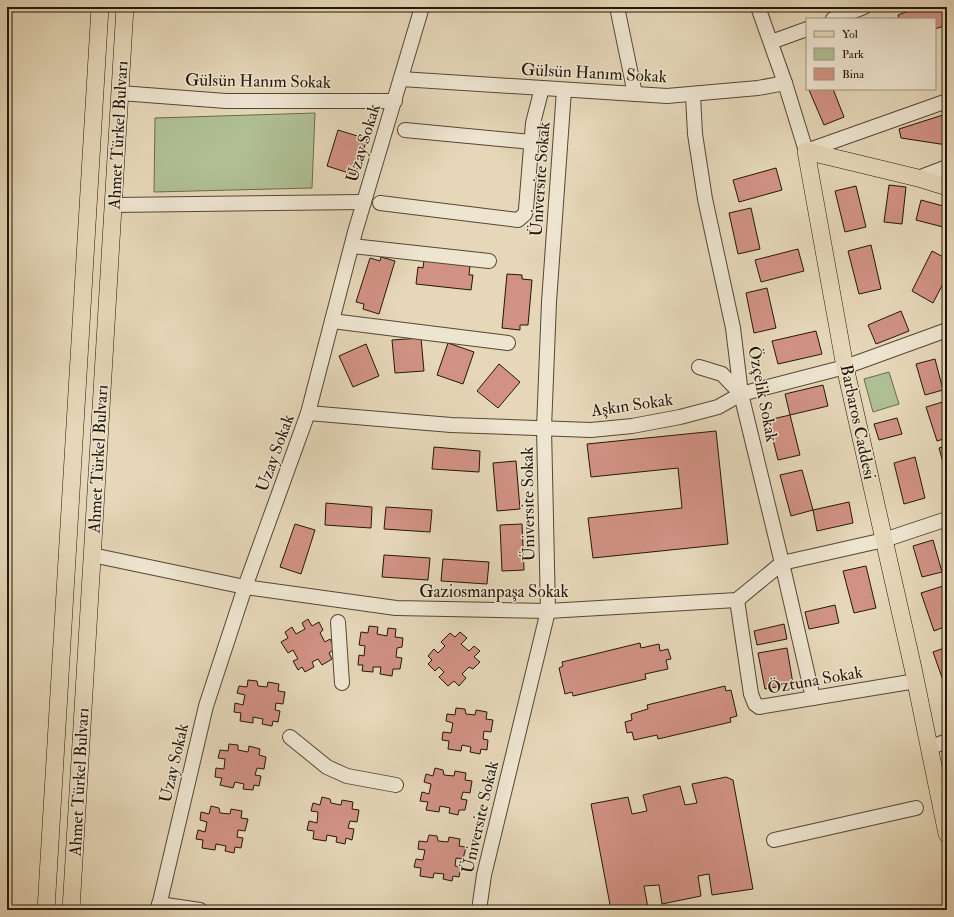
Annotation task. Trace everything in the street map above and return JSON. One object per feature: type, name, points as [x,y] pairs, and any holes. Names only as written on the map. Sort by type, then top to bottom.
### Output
[{"type":"main road","name":"Ahmet Türkel Bulvarı","points":[[46,910],[100,7]]},
{"type":"main road","name":"Ahmet Türkel Bulvarı","points":[[71,910],[125,7]]},
{"type":"main road","points":[[806,150],[918,178],[947,187]]},
{"type":"main road","name":"Barbaros Caddesi","points":[[806,150],[846,367],[916,681],[947,834]]},
{"type":"street","name":"Uzay Sokak","points":[[158,907],[206,706],[246,587],[308,413],[364,202],[422,7]]},
{"type":"street","points":[[617,7],[635,94]]},
{"type":"street","points":[[758,7],[785,83],[806,150],[947,101]]},
{"type":"street","points":[[836,18],[864,7]]},
{"type":"street","points":[[771,42],[806,29]]},
{"type":"street","name":"Gülsün Hanım Sokak","points":[[401,79],[667,96],[693,95],[758,88],[785,83]]},
{"type":"street","points":[[380,203],[518,220],[523,217],[526,212],[534,115],[542,88]]},
{"type":"street","name":"Üniversite Sokak","points":[[479,910],[484,875],[548,611],[544,428],[549,302],[564,90]]},
{"type":"street","name":"Gülsün Hanım Sokak","points":[[120,92],[226,101],[395,100]]},
{"type":"street","name":"Özçelik Sokak","points":[[693,95],[695,134],[705,199],[733,328],[742,394],[813,698]]},
{"type":"street","points":[[405,130],[531,142]]},
{"type":"street","points":[[918,178],[947,167]]},
{"type":"street","points":[[113,205],[364,202]]},
{"type":"street","points":[[352,246],[489,261]]},
{"type":"street","points":[[332,321],[508,342]]},
{"type":"street","name":"Aşkın Sokak","points":[[308,413],[451,425],[591,430],[632,426],[680,418],[718,407],[742,394],[846,367],[947,330]]},
{"type":"street","points":[[699,367],[722,374],[742,394]]},
{"type":"street","points":[[737,600],[782,563],[884,540],[947,519]]},
{"type":"street","name":"Gaziosmanpaşa Sokak","points":[[92,555],[246,587],[396,608],[548,611],[737,600]]},
{"type":"street","name":"Öztuna Sokak","points":[[737,600],[751,694],[755,704],[759,707],[916,681]]},
{"type":"street","points":[[338,622],[342,683]]},
{"type":"street","points":[[290,737],[327,767],[347,776],[396,785]]},
{"type":"street","points":[[929,748],[947,741]]},
{"type":"street","points":[[774,840],[916,808]]},
{"type":"street","points":[[158,907],[200,910]]},
{"type":"green space","points":[[315,113],[312,188],[154,192],[155,118]]},
{"type":"green space","points":[[889,372],[899,404],[873,412],[864,379]]},
{"type":"building","points":[[919,7],[942,7],[947,20],[947,25],[936,29],[936,18],[899,18],[898,15]]},
{"type":"building","points":[[809,90],[833,90],[844,117],[824,125]]},
{"type":"building","points":[[946,114],[947,145],[901,138],[899,129]]},
{"type":"building","points":[[338,130],[367,139],[355,175],[327,166]]},
{"type":"building","points":[[776,168],[782,190],[739,202],[733,180]]},
{"type":"building","points":[[889,185],[906,187],[902,224],[884,222]]},
{"type":"building","points":[[856,186],[866,227],[845,232],[835,191]]},
{"type":"building","points":[[921,200],[947,207],[947,228],[916,220]]},
{"type":"building","points":[[751,208],[760,249],[738,254],[729,213]]},
{"type":"building","points":[[871,245],[881,289],[859,294],[848,251]]},
{"type":"building","points":[[798,249],[804,271],[761,282],[755,260]]},
{"type":"building","points":[[932,251],[947,259],[947,276],[933,303],[912,291]]},
{"type":"building","points":[[381,257],[395,261],[379,314],[363,309],[364,304],[356,302],[370,258],[380,261]]},
{"type":"building","points":[[424,260],[470,265],[469,275],[473,275],[471,290],[416,284],[418,267],[423,268]]},
{"type":"building","points":[[507,274],[522,275],[522,279],[532,280],[528,325],[520,325],[520,330],[502,328]]},
{"type":"building","points":[[767,288],[776,328],[754,333],[746,293]]},
{"type":"building","points":[[901,311],[909,331],[876,344],[868,325]]},
{"type":"building","points":[[816,331],[822,354],[778,364],[772,341]]},
{"type":"building","points":[[421,338],[424,371],[395,373],[392,340]]},
{"type":"building","points":[[448,343],[474,352],[463,384],[437,375]]},
{"type":"building","points":[[366,344],[379,376],[353,387],[339,356]]},
{"type":"building","points":[[935,359],[943,390],[925,395],[916,364]]},
{"type":"building","points":[[499,364],[520,382],[498,408],[477,391]]},
{"type":"building","points":[[823,385],[828,406],[790,415],[785,394]]},
{"type":"building","points":[[946,401],[947,438],[937,441],[926,407]]},
{"type":"building","points":[[790,415],[800,455],[778,460],[768,420]]},
{"type":"building","points":[[897,418],[902,434],[879,440],[874,424]]},
{"type":"building","points":[[716,431],[728,544],[593,558],[588,518],[682,508],[678,468],[591,477],[587,444]]},
{"type":"building","points":[[947,445],[947,477],[939,448]]},
{"type":"building","points":[[434,447],[480,451],[479,472],[432,469]]},
{"type":"building","points":[[915,457],[925,498],[904,504],[894,463]]},
{"type":"building","points":[[516,461],[520,509],[497,511],[493,463]]},
{"type":"building","points":[[802,470],[813,510],[791,516],[780,475]]},
{"type":"building","points":[[849,502],[853,523],[817,531],[813,510]]},
{"type":"building","points":[[326,503],[372,507],[371,528],[325,525]]},
{"type":"building","points":[[386,507],[432,510],[430,532],[384,529]]},
{"type":"building","points":[[295,524],[315,530],[301,574],[280,567]]},
{"type":"building","points":[[522,524],[524,570],[502,571],[500,525]]},
{"type":"building","points":[[933,540],[942,572],[922,577],[913,546]]},
{"type":"building","points":[[384,555],[430,558],[428,580],[382,577]]},
{"type":"building","points":[[443,559],[489,562],[487,584],[441,581]]},
{"type":"building","points":[[866,566],[876,608],[854,613],[843,571]]},
{"type":"building","points":[[943,586],[947,597],[947,626],[934,631],[921,593]]},
{"type":"building","points":[[835,605],[839,623],[809,629],[805,612]]},
{"type":"building","points":[[308,619],[312,626],[319,622],[323,630],[320,633],[325,642],[330,639],[335,649],[329,653],[332,659],[322,665],[318,659],[312,662],[314,667],[305,672],[302,667],[298,670],[293,661],[298,659],[293,650],[288,653],[281,642],[288,638],[285,632],[292,627],[296,634],[305,629],[302,623]]},
{"type":"building","points":[[784,624],[787,639],[757,645],[754,631]]},
{"type":"building","points":[[369,626],[378,627],[377,634],[387,636],[388,628],[396,629],[395,637],[403,638],[402,647],[397,648],[396,657],[402,658],[400,669],[393,669],[392,676],[380,674],[381,667],[373,667],[373,672],[362,671],[363,665],[358,665],[359,655],[364,656],[365,646],[359,645],[361,632],[368,633]]},
{"type":"building","points":[[460,632],[467,638],[461,644],[469,651],[474,646],[480,651],[474,657],[480,662],[473,669],[469,667],[462,674],[466,678],[459,686],[454,681],[448,686],[439,677],[444,672],[439,667],[435,671],[428,664],[432,660],[428,656],[434,649],[438,653],[445,646],[441,642],[450,633],[455,637]]},
{"type":"building","points":[[640,643],[641,648],[659,644],[660,651],[668,649],[671,659],[666,660],[668,669],[645,674],[646,679],[573,696],[572,692],[565,694],[559,668],[563,666],[562,662]]},
{"type":"building","points":[[947,647],[947,689],[946,689],[933,652]]},
{"type":"building","points":[[787,648],[793,684],[765,689],[758,653]]},
{"type":"building","points":[[248,680],[257,681],[258,686],[267,687],[268,682],[279,684],[278,691],[285,692],[283,704],[276,703],[275,710],[280,711],[278,722],[273,721],[272,726],[262,724],[263,719],[253,717],[253,723],[240,721],[241,713],[234,712],[235,703],[243,705],[245,695],[237,693],[239,686],[247,687]]},
{"type":"building","points":[[725,686],[726,691],[731,690],[737,716],[730,718],[731,722],[658,739],[657,735],[634,740],[632,732],[627,733],[625,722],[632,720],[631,714],[648,709],[647,705]]},
{"type":"building","points":[[456,708],[465,709],[466,714],[475,715],[476,710],[487,712],[486,719],[493,720],[491,732],[484,731],[483,739],[488,740],[487,750],[481,749],[480,754],[470,752],[471,747],[462,745],[461,751],[448,749],[449,741],[442,740],[443,732],[451,733],[453,723],[446,721],[447,714],[455,715]]},
{"type":"building","points":[[229,744],[238,745],[238,750],[248,752],[249,746],[260,749],[259,755],[266,757],[264,769],[257,768],[255,775],[261,776],[259,786],[254,785],[253,790],[243,789],[244,784],[235,782],[233,788],[220,785],[222,778],[215,777],[216,768],[224,769],[225,759],[218,758],[220,750],[228,751]]},
{"type":"building","points":[[435,768],[443,770],[444,775],[454,776],[455,771],[466,773],[465,780],[472,781],[470,793],[463,792],[461,799],[467,800],[465,810],[459,810],[458,815],[449,813],[450,808],[440,806],[439,812],[426,810],[428,802],[420,801],[422,792],[429,794],[431,784],[424,782],[426,774],[433,776]]},
{"type":"building","points":[[726,777],[733,780],[753,889],[712,895],[709,874],[698,876],[701,896],[662,904],[659,885],[644,886],[648,908],[639,910],[611,910],[591,804],[628,797],[632,814],[647,811],[643,795],[680,786],[685,805],[697,803],[692,784]]},
{"type":"building","points":[[322,797],[330,799],[331,803],[341,805],[342,800],[353,802],[352,809],[359,810],[357,822],[350,821],[348,828],[354,829],[352,840],[346,838],[345,844],[336,842],[337,837],[327,835],[326,841],[313,839],[314,831],[307,830],[309,821],[317,823],[318,812],[311,811],[313,803],[320,805]]},
{"type":"building","points":[[211,806],[219,808],[220,813],[230,814],[231,809],[242,811],[241,818],[248,819],[245,831],[238,830],[237,837],[243,838],[241,848],[235,847],[234,853],[225,851],[226,846],[216,844],[215,850],[202,848],[203,840],[196,839],[198,830],[205,832],[207,822],[200,820],[201,812],[209,814]]},
{"type":"building","points":[[429,835],[437,836],[438,841],[448,842],[449,837],[460,839],[459,846],[466,847],[463,859],[456,858],[455,866],[461,867],[459,877],[453,876],[452,881],[443,879],[444,874],[434,873],[433,878],[420,876],[421,868],[414,867],[416,859],[423,860],[425,850],[418,849],[419,841],[427,842]]}]
